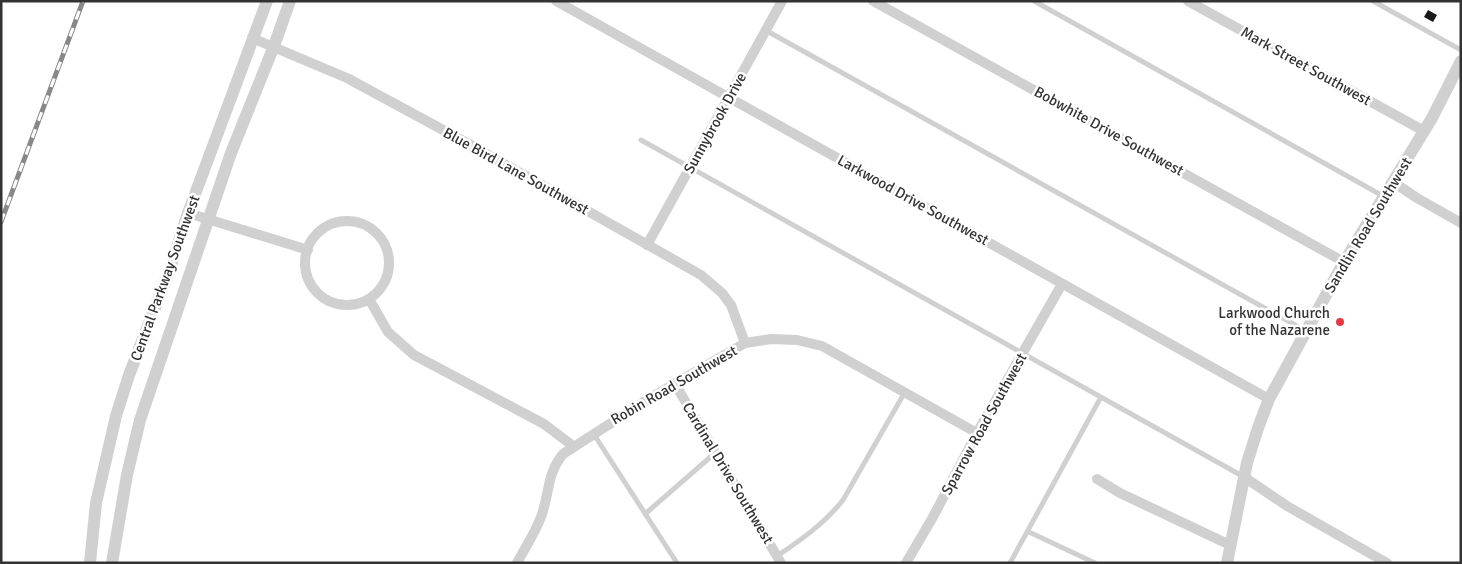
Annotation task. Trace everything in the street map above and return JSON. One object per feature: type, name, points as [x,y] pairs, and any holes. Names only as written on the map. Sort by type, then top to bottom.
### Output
[{"type":"street","name":"Central Parkway Southwest","points":[[90,563],[96,503],[116,416],[170,269],[188,213],[267,1]]},
{"type":"street","name":"Central Parkway Southwest","points":[[112,563],[127,475],[140,420],[230,153],[274,46],[290,1]]},
{"type":"street","name":"Larkwood Drive Southwest","points":[[556,1],[1269,399]]},
{"type":"street","name":"Sunnybrook Drive","points":[[647,245],[782,1]]},
{"type":"street","name":"Bobwhite Drive Southwest","points":[[873,1],[1344,262]]},
{"type":"street","name":"Mark Street Southwest","points":[[1188,1],[1424,131]]},
{"type":"street","name":"Blue Bird Lane Southwest","points":[[252,38],[348,78],[470,144],[701,275],[722,292],[731,305],[745,344]]},
{"type":"street","name":"Sandlin Road Southwest","points":[[1227,563],[1244,477],[1258,428],[1269,399],[1344,262],[1432,118],[1457,73],[1461,60]]},
{"type":"street","points":[[1392,182],[1461,223]]},
{"type":"street","points":[[188,213],[308,250]]},
{"type":"street","points":[[340,222],[355,222],[368,227],[380,236],[387,249],[389,263],[387,277],[380,290],[369,299],[357,304],[344,305],[332,302],[320,296],[312,286],[307,274],[305,261],[308,250],[315,236],[326,227],[340,222]]},
{"type":"street","name":"Sparrow Road Southwest","points":[[906,563],[1022,352],[1062,284]]},
{"type":"street","points":[[369,299],[388,332],[414,354],[544,424],[573,446]]},
{"type":"street","name":"Robin Road Southwest","points":[[517,563],[537,527],[542,515],[554,464],[563,454],[593,433],[745,344],[771,339],[797,340],[822,346],[977,433]]},
{"type":"street","name":"Cardinal Drive Southwest","points":[[675,384],[779,559]]},
{"type":"street","points":[[1244,477],[1287,506],[1387,563]]},
{"type":"street","points":[[1097,479],[1127,496],[1230,545]]},
{"type":"lane","points":[[1034,1],[1384,197]]},
{"type":"lane","points":[[1374,1],[1461,50]]},
{"type":"lane","points":[[767,31],[1307,332]]},
{"type":"lane","points":[[641,140],[1244,477]]},
{"type":"lane","points":[[779,559],[833,512],[843,500],[905,392]]},
{"type":"lane","points":[[1010,563],[1101,397]]},
{"type":"lane","points":[[593,433],[676,563]]},
{"type":"lane","points":[[645,514],[715,453]]},
{"type":"lane","points":[[1028,532],[1095,563]]},
{"type":"building","points":[[1428,10],[1437,15],[1433,22],[1424,17]]},
{"type":"railway","points":[[1,222],[83,1]]},
{"type":"place","name":"Larkwood Church of the Nazarene","points":[[1340,322]]}]
